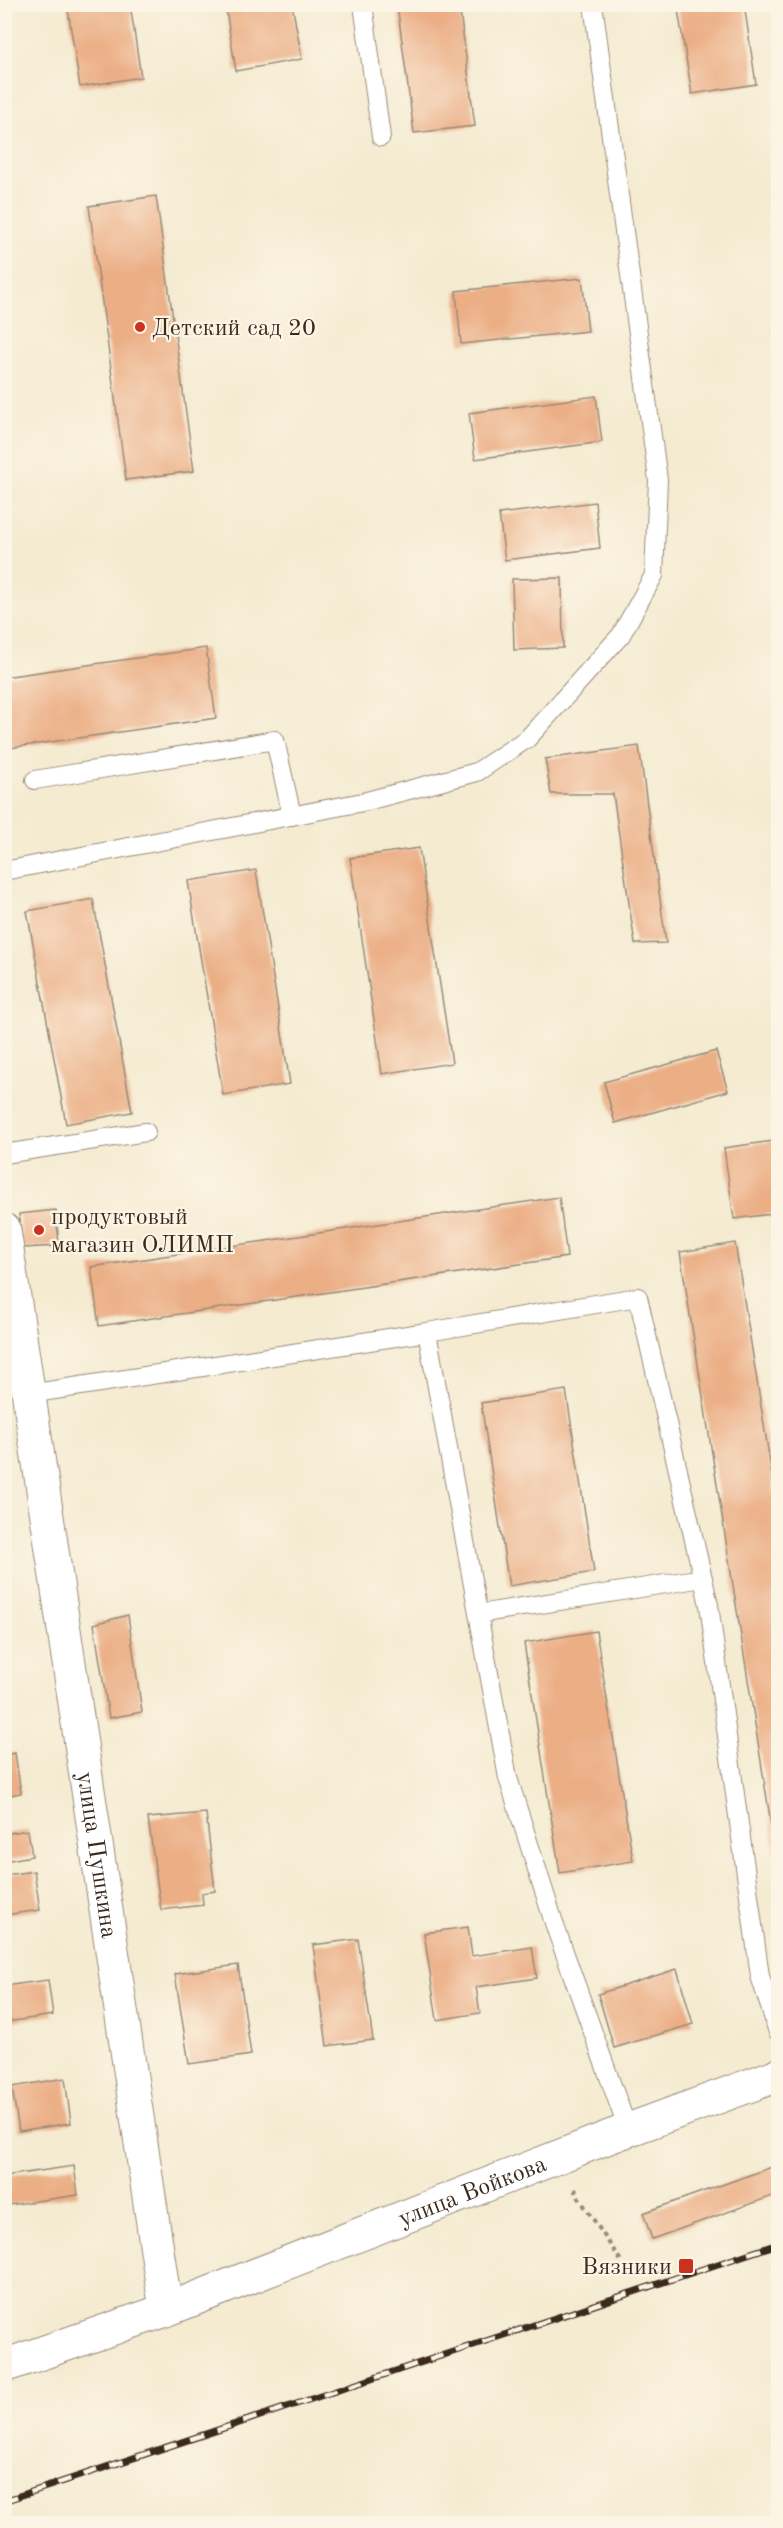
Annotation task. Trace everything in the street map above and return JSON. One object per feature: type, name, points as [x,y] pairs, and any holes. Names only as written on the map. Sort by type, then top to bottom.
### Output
[{"type":"street","name":"улица Пушкина","points":[[4,1230],[166,2310]]},
{"type":"street","name":"улица Войкова","points":[[166,2310],[594,2143],[778,2075]]},
{"type":"street","points":[[4,2366],[166,2310]]},
{"type":"lane","points":[[363,4],[381,137]]},
{"type":"lane","points":[[4,871],[363,802],[477,772],[528,738],[621,635],[654,574],[658,480],[593,4]]},
{"type":"lane","points":[[35,780],[275,740],[292,816]]},
{"type":"lane","points":[[4,1154],[146,1132]]},
{"type":"lane","points":[[29,1394],[638,1297],[709,1605],[760,1976],[778,2032]]},
{"type":"lane","points":[[428,1332],[508,1778],[556,1929],[628,2130]]},
{"type":"lane","points":[[478,1614],[703,1578]]},
{"type":"path","points":[[594,2143],[575,2192],[621,2261]]},
{"type":"building","points":[[67,4],[130,4],[141,77],[80,87]]},
{"type":"building","points":[[225,4],[292,4],[302,59],[236,71]]},
{"type":"building","points":[[397,4],[459,4],[475,126],[414,133]]},
{"type":"building","points":[[677,4],[744,4],[756,84],[692,94]]},
{"type":"building","points":[[156,196],[194,471],[126,480],[89,206]]},
{"type":"building","points":[[582,278],[588,331],[461,344],[456,291]]},
{"type":"building","points":[[596,396],[602,442],[475,459],[469,413]]},
{"type":"building","points":[[595,502],[600,548],[505,560],[499,514]]},
{"type":"building","points":[[562,578],[563,648],[514,650],[512,579]]},
{"type":"building","points":[[206,648],[216,718],[10,748],[4,709],[4,677]]},
{"type":"building","points":[[639,746],[666,943],[635,944],[613,794],[551,794],[545,759]]},
{"type":"building","points":[[419,848],[452,1063],[382,1074],[350,858]]},
{"type":"building","points":[[256,870],[290,1084],[223,1095],[188,881]]},
{"type":"building","points":[[93,899],[132,1112],[66,1124],[27,911]]},
{"type":"building","points":[[716,1051],[728,1091],[615,1123],[604,1082]]},
{"type":"building","points":[[773,1141],[778,1181],[778,1213],[734,1219],[724,1148]]},
{"type":"building","points":[[559,1197],[567,1257],[99,1326],[91,1267]]},
{"type":"building","name":"продуктовый магазин ОЛИМП","points":[[56,1210],[59,1246],[23,1248],[19,1214]]},
{"type":"building","points":[[735,1243],[778,1513],[777,1862],[680,1252]]},
{"type":"building","points":[[566,1390],[594,1572],[509,1586],[481,1403]]},
{"type":"building","points":[[128,1615],[142,1712],[109,1718],[94,1624]]},
{"type":"building","points":[[596,1631],[633,1861],[560,1873],[524,1643]]},
{"type":"building","points":[[15,1753],[21,1793],[4,1796],[4,1755]]},
{"type":"building","points":[[206,1813],[215,1891],[202,1893],[203,1905],[161,1910],[148,1818]]},
{"type":"building","points":[[28,1830],[32,1856],[4,1861],[4,1834]]},
{"type":"building","points":[[34,1871],[40,1910],[5,1915],[5,1875]]},
{"type":"building","points":[[468,1927],[472,1956],[532,1947],[537,1978],[476,1987],[480,2013],[437,2020],[424,1933]]},
{"type":"building","points":[[358,1939],[373,2040],[327,2046],[313,1945]]},
{"type":"building","points":[[238,1965],[251,2055],[189,2064],[175,1974]]},
{"type":"building","points":[[677,1969],[693,2024],[614,2048],[598,1994]]},
{"type":"building","points":[[48,1980],[53,2015],[7,2022],[4,1986]]},
{"type":"building","points":[[65,2078],[71,2123],[19,2131],[12,2087]]},
{"type":"building","points":[[74,2166],[78,2195],[9,2205],[5,2176]]},
{"type":"building","points":[[772,2167],[778,2185],[778,2194],[652,2239],[643,2213]]},
{"type":"railway","points":[[4,2501],[778,2244]]},
{"type":"place","name":"Детский сад 20","points":[[140,327]]},
{"type":"place","name":"продуктовый магазин ОЛИМП","points":[[39,1230]]},
{"type":"place","name":"Вязники","points":[[686,2266]]}]
